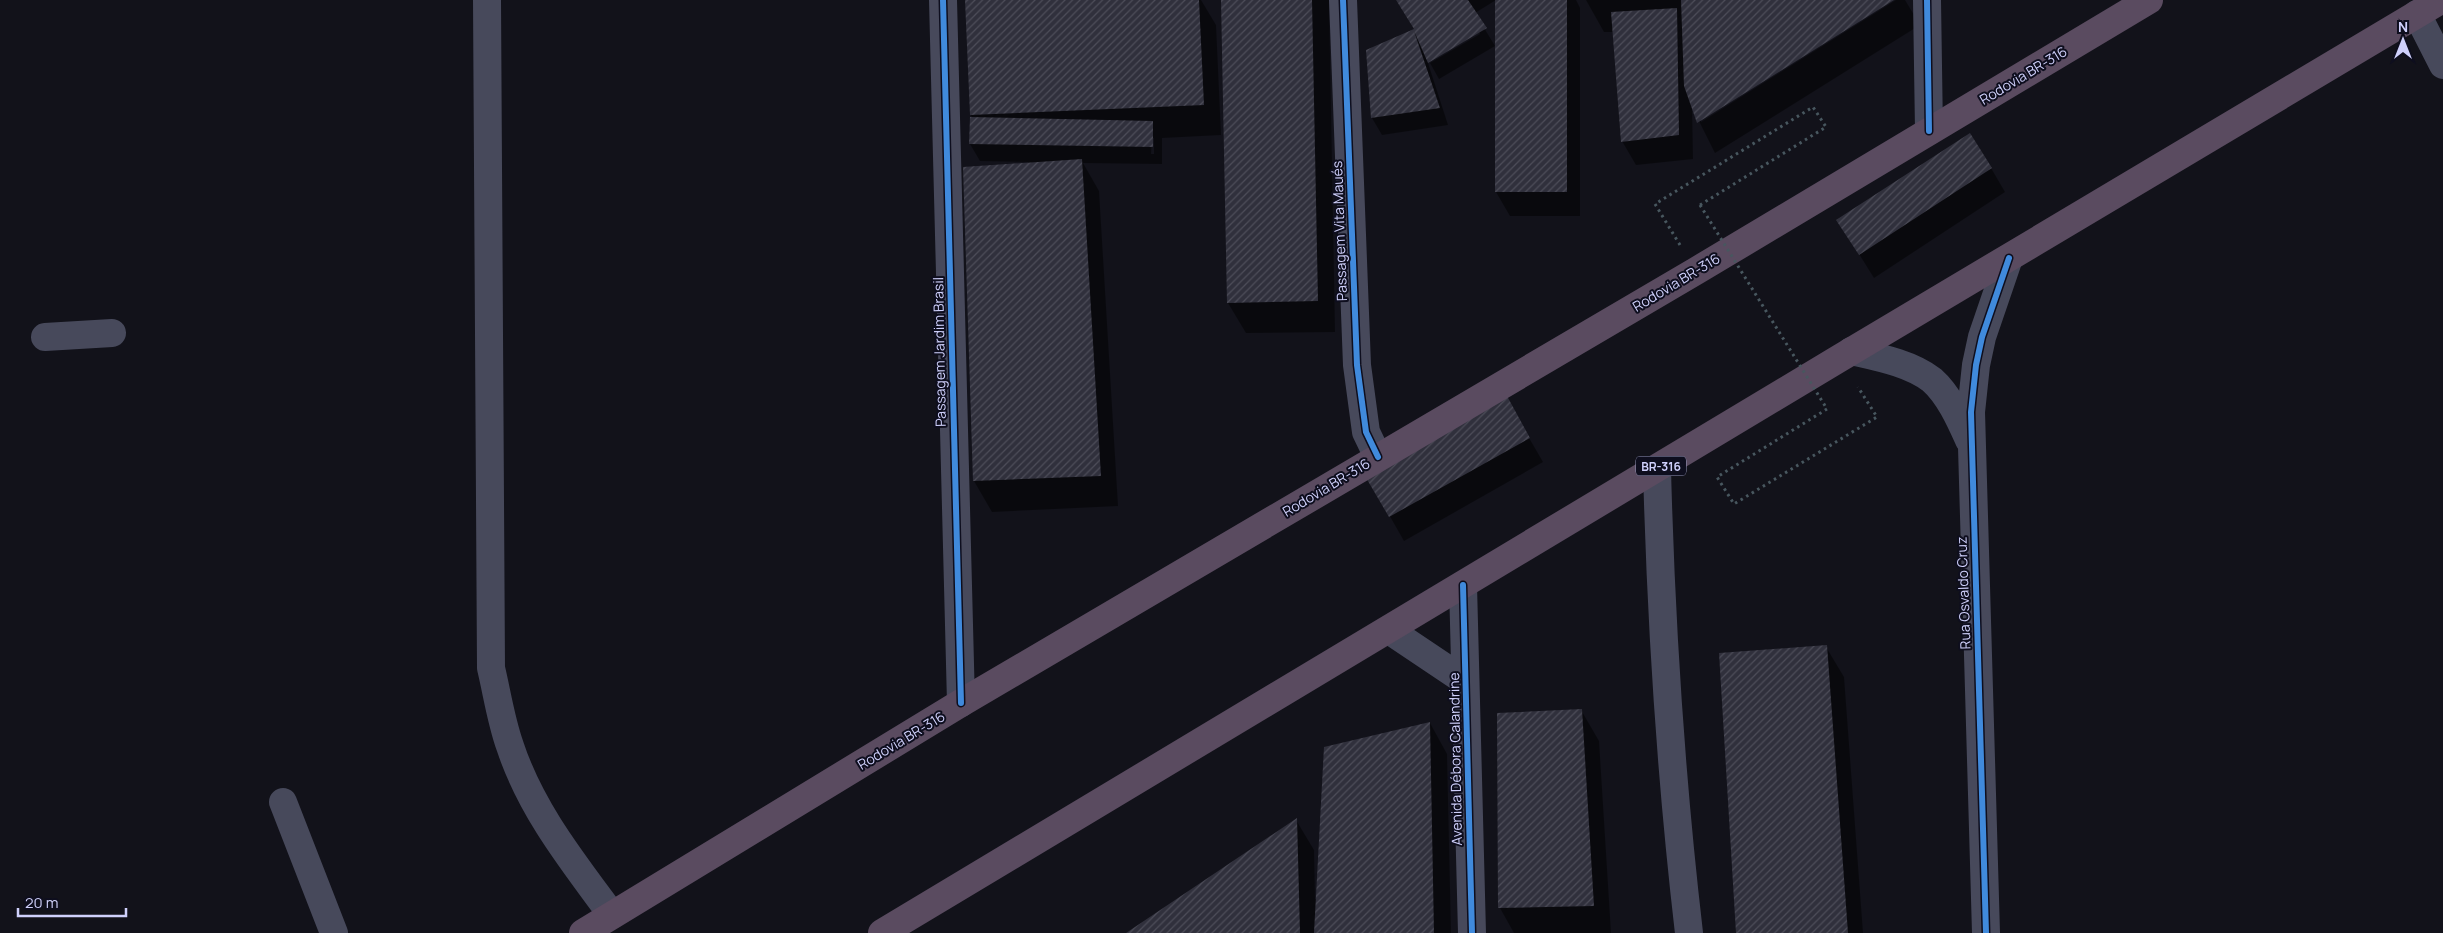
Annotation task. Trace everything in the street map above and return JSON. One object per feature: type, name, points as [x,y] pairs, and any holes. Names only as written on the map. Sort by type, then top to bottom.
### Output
[{"type":"highway","name":"Rodovia BR-316","points":[[583,933],[961,703],[1696,271],[2149,0]]},
{"type":"highway","name":"BR-316","points":[[882,933],[1657,469],[1845,354],[2010,258],[2441,0]]},
{"type":"street","points":[[487,0],[491,668],[510,746],[536,806],[554,836],[612,915]]},
{"type":"street","name":"Passagem Jardim Brasil","points":[[942,0],[961,703]]},
{"type":"street","name":"Passagem Vita Maués","points":[[1343,0],[1357,365],[1366,432],[1378,457]]},
{"type":"street","points":[[1928,0],[1929,131]]},
{"type":"street","points":[[2417,14],[2443,65]]},
{"type":"street","name":"Rua Osvaldo Cruz","points":[[1986,933],[1971,412],[1978,356],[1988,316],[2010,258]]},
{"type":"street","points":[[44,338],[112,333]]},
{"type":"street","name":"Rua Osvaldo Cruz","points":[[1845,354],[1886,359],[1931,380],[1948,400],[1971,444]]},
{"type":"street","points":[[1657,469],[1660,599],[1676,825],[1689,933]]},
{"type":"street","name":"Avenida Débora Calandrine","points":[[1463,585],[1472,933]]},
{"type":"street","name":"Avenida Débora Calandrine","points":[[1389,630],[1466,681]]},
{"type":"street","points":[[283,802],[334,933]]},
{"type":"path","points":[[1696,271],[1655,204],[1813,107],[1826,127],[1700,205],[1827,409],[1717,477],[1734,504],[1877,417],[1845,354]]},
{"type":"building","points":[[965,0],[1199,0],[1204,105],[970,115]]},
{"type":"building","points":[[1221,0],[1312,0],[1318,301],[1227,303]]},
{"type":"building","points":[[1396,0],[1468,0],[1487,28],[1428,63],[1414,31],[1440,108],[1371,118],[1366,50],[1414,29]]},
{"type":"building","points":[[1495,0],[1567,0],[1567,192],[1495,192]]},
{"type":"building","points":[[1681,0],[1894,0],[1697,123],[1684,86]]},
{"type":"building","points":[[1677,8],[1679,135],[1621,142],[1611,12]]},
{"type":"building","points":[[970,117],[1153,121],[1153,147],[969,144]]},
{"type":"building","points":[[1970,133],[1992,168],[1859,255],[1836,220]]},
{"type":"building","points":[[1082,159],[1101,476],[973,481],[963,167]]},
{"type":"building","points":[[1507,396],[1530,438],[1389,517],[1365,476]]},
{"type":"building","points":[[1827,645],[1848,933],[1736,933],[1719,653]]},
{"type":"building","points":[[1582,709],[1594,906],[1498,908],[1497,713]]},
{"type":"building","points":[[1430,722],[1434,933],[1314,933],[1324,747]]},
{"type":"building","points":[[1297,818],[1300,933],[1126,933]]},
{"type":"cycle path","points":[[943,0],[961,703]]},
{"type":"cycle path","points":[[1343,0],[1357,365],[1366,432],[1378,457]]},
{"type":"cycle path","points":[[1927,0],[1929,131]]},
{"type":"cycle path","points":[[1986,933],[1971,412],[1976,365],[1982,337],[2009,258]]},
{"type":"cycle path","points":[[1463,585],[1472,933]]}]
